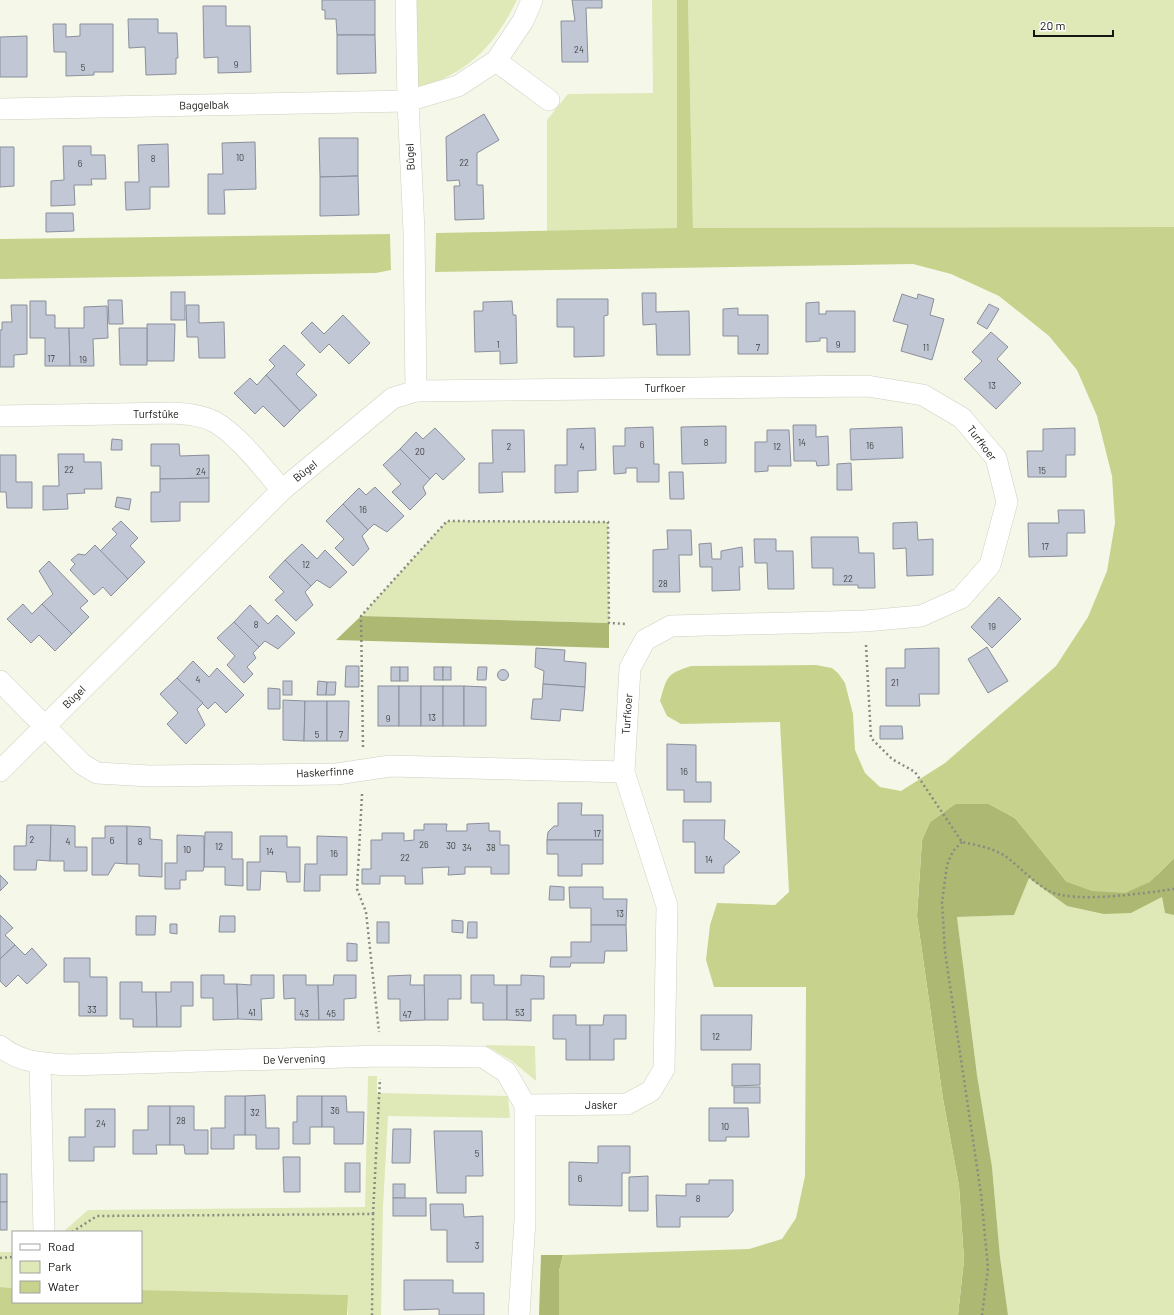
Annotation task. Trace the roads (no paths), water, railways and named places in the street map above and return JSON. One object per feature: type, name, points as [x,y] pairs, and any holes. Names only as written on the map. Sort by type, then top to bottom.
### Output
[{"type":"street","name":"Bûgel","points":[[0,771],[282,490],[393,398],[416,392],[414,232],[408,101],[406,0]]},
{"type":"street","points":[[408,101],[458,86],[496,61],[523,21],[532,0]]},
{"type":"street","points":[[496,61],[549,100]]},
{"type":"street","name":"Baggelbak","points":[[0,109],[408,101]]},
{"type":"street","name":"Turfkoer","points":[[416,392],[867,386],[923,395],[962,418],[996,458],[1007,502],[990,565],[960,598],[921,616],[865,621],[671,626],[645,640],[630,668],[624,772]]},
{"type":"street","name":"Turfstûke","points":[[0,416],[173,413],[194,415],[215,422],[240,442],[282,490]]},
{"type":"street","name":"Haskerfinne","points":[[0,680],[82,764],[97,773],[120,775],[337,774],[390,766],[624,772]]},
{"type":"street","name":"Jasker","points":[[525,1105],[626,1104],[651,1091],[664,1069],[667,906],[624,772]]},
{"type":"street","name":"De Vervening","points":[[0,1046],[12,1056],[40,1063],[68,1065],[381,1056],[483,1057],[506,1072],[525,1105]]},
{"type":"street","points":[[40,1063],[44,1231]]},
{"type":"street","points":[[519,1315],[525,1220],[525,1105]]},
{"type":"water","points":[[677,0],[688,0],[693,228],[1174,227],[1174,858],[1150,882],[1125,893],[1092,891],[1067,882],[1015,818],[989,804],[955,804],[930,822],[922,840],[917,916],[943,1099],[959,1186],[964,1260],[958,1315],[559,1315],[559,1271],[563,1255],[749,1249],[782,1239],[796,1218],[805,1176],[806,987],[714,987],[706,960],[710,925],[717,903],[775,905],[789,892],[780,722],[681,724],[667,716],[660,701],[666,681],[677,671],[691,666],[816,665],[832,668],[838,673],[845,683],[853,714],[855,750],[865,773],[880,787],[901,791],[945,763],[1056,666],[1088,617],[1107,571],[1115,523],[1112,476],[1097,416],[1077,370],[1049,336],[999,296],[951,274],[913,264],[435,272],[436,233],[677,228]]},
{"type":"water","points":[[390,234],[391,270],[376,273],[0,279],[0,239]]},
{"type":"water","points":[[0,1287],[12,1288],[12,1303],[142,1303],[142,1290],[348,1295],[347,1315],[0,1315]]}]
